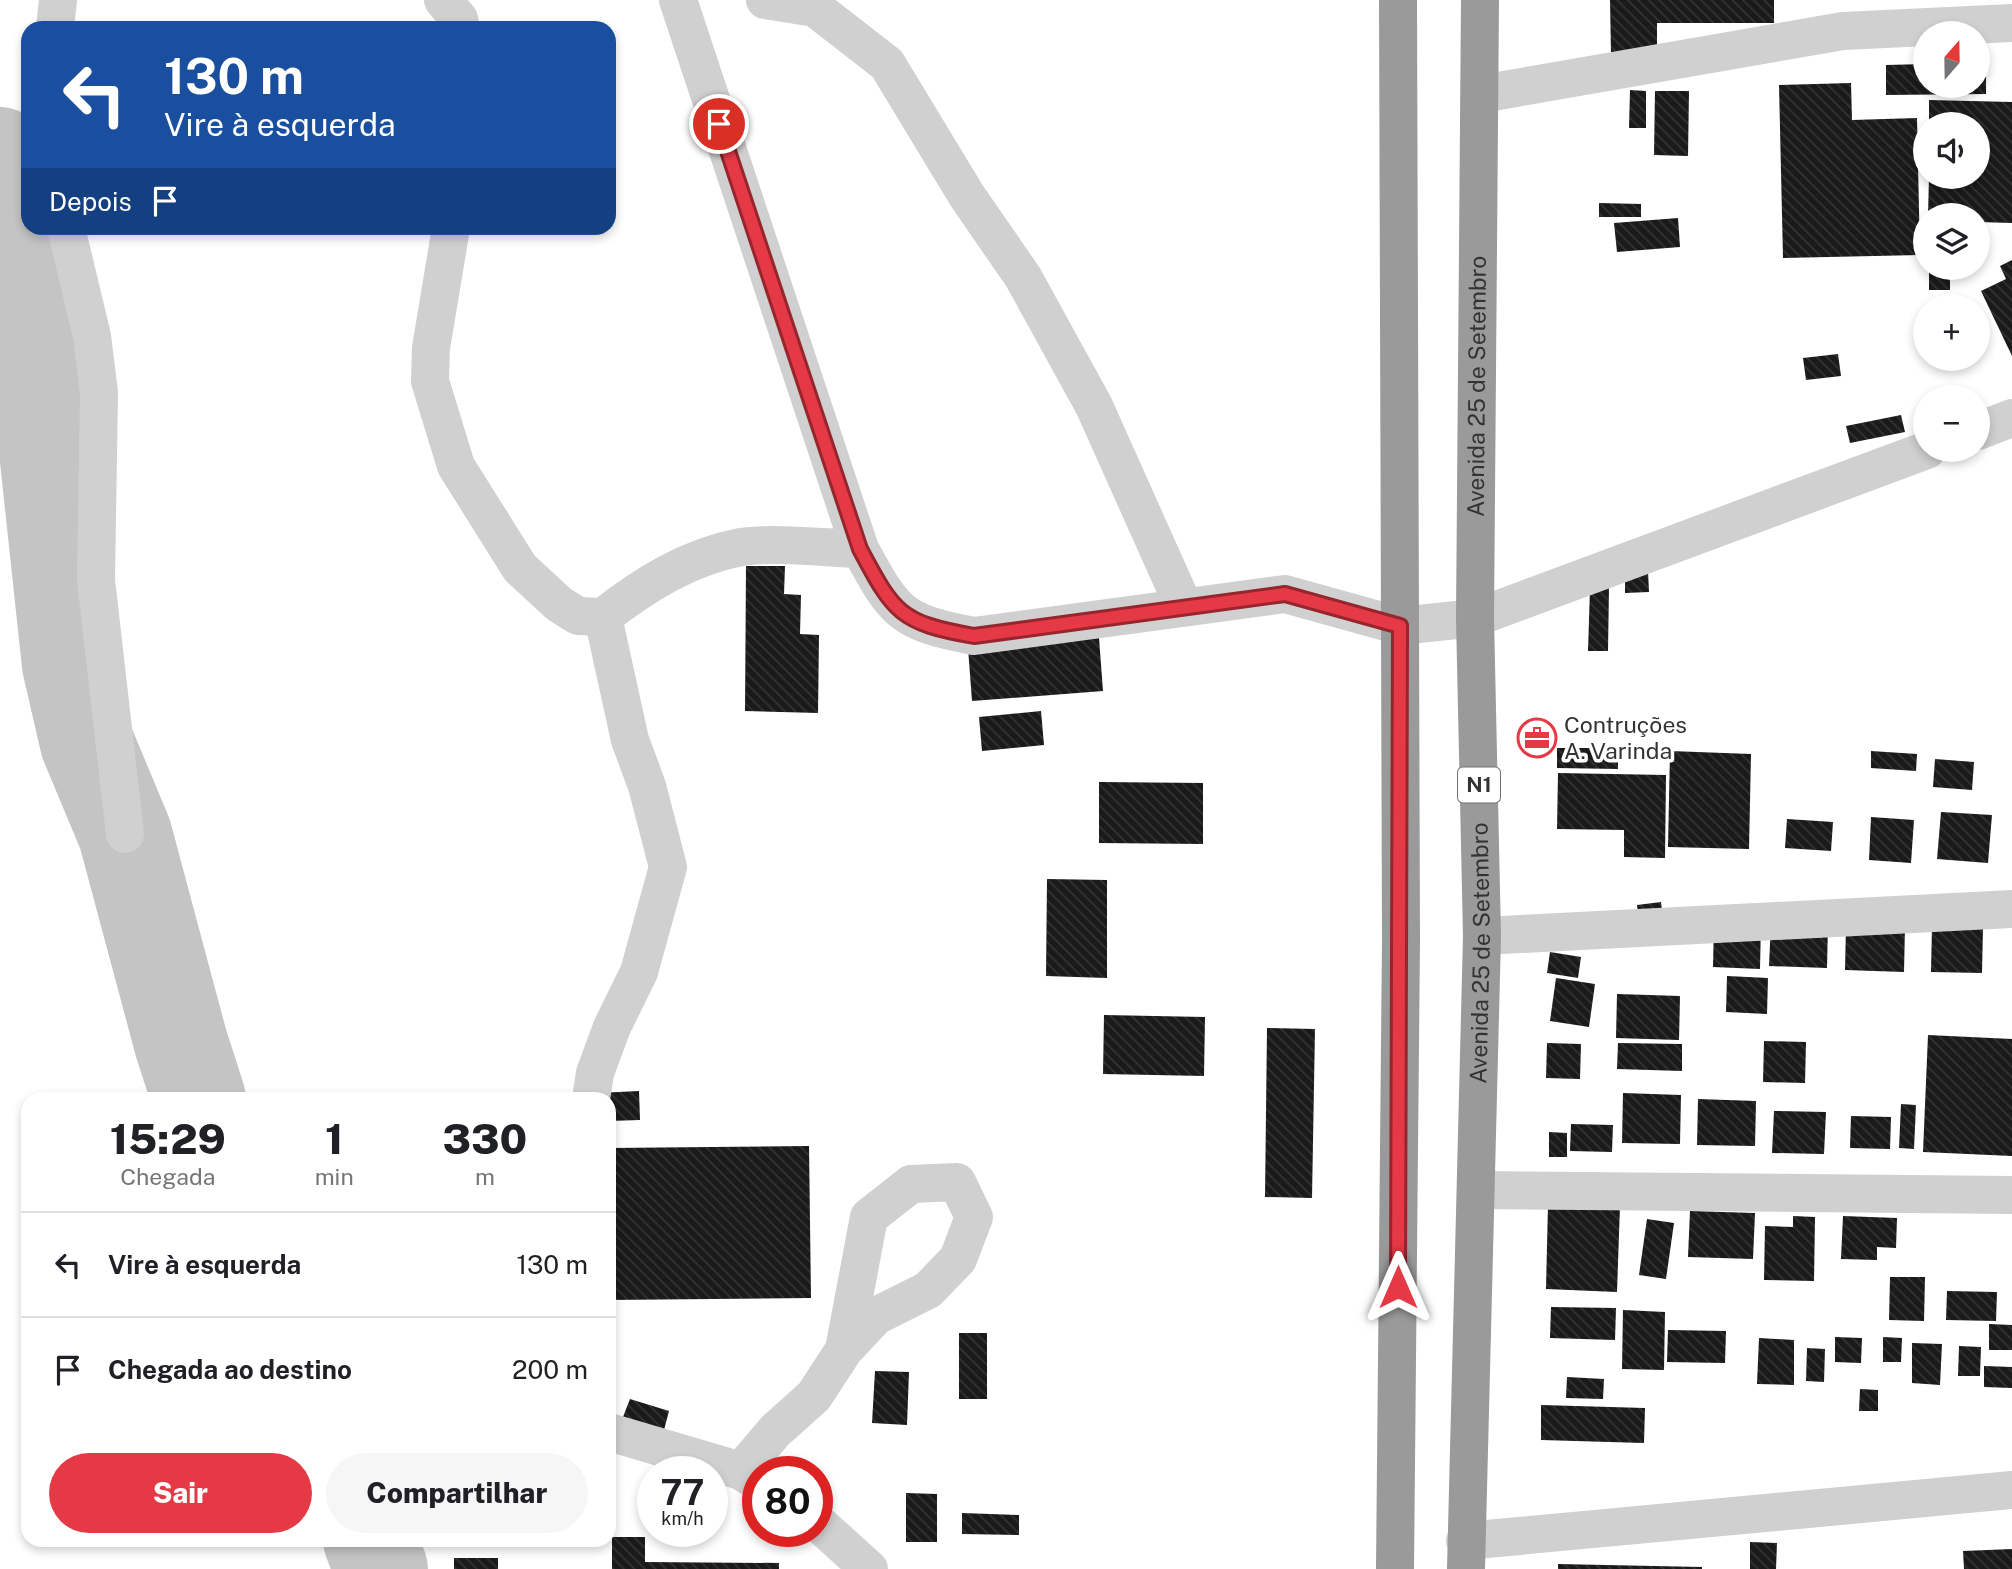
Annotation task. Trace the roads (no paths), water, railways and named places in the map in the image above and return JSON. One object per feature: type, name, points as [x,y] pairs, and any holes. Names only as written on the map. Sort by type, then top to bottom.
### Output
[{"type":"highway","points":[[1395,1569],[1400,626],[1398,0]]},
{"type":"highway","name":"Avenida 25 de Setembro","points":[[1466,1555],[1478,1190],[1482,936],[1475,618],[1482,94],[1480,0]]},
{"type":"street","points":[[56,21],[58,0]]},
{"type":"street","points":[[443,0],[459,21]]},
{"type":"street","points":[[678,0],[860,549],[883,591],[903,615],[939,630],[974,636],[1285,594],[1400,626],[1475,618],[1913,455]]},
{"type":"street","points":[[765,0],[814,8],[887,64],[967,196],[1023,277],[1088,394],[1184,607]]},
{"type":"street","points":[[1482,94],[1843,31],[2012,23]]},
{"type":"street","points":[[67,235],[92,335],[99,393],[96,580],[125,834]]},
{"type":"street","points":[[450,235],[431,348],[430,381],[456,466],[520,568],[559,604],[578,616],[603,617],[639,589],[690,560],[744,547],[860,549]]},
{"type":"street","points":[[1990,426],[2012,418]]},
{"type":"street","points":[[593,1092],[595,1073],[612,1027],[639,972],[668,867],[647,786],[630,740],[614,677],[603,617]]},
{"type":"street","points":[[1482,936],[2012,909]]},
{"type":"street","points":[[1478,1190],[2012,1195]]},
{"type":"street","points":[[761,1456],[775,1431],[814,1396],[844,1350]]},
{"type":"street","points":[[616,1434],[742,1474]]},
{"type":"street","points":[[1466,1555],[2012,1490]]},
{"type":"street","points":[[833,1536],[869,1569]]},
{"type":"place","name":"Contruções A. Varinda","points":[[1537,738]]}]
